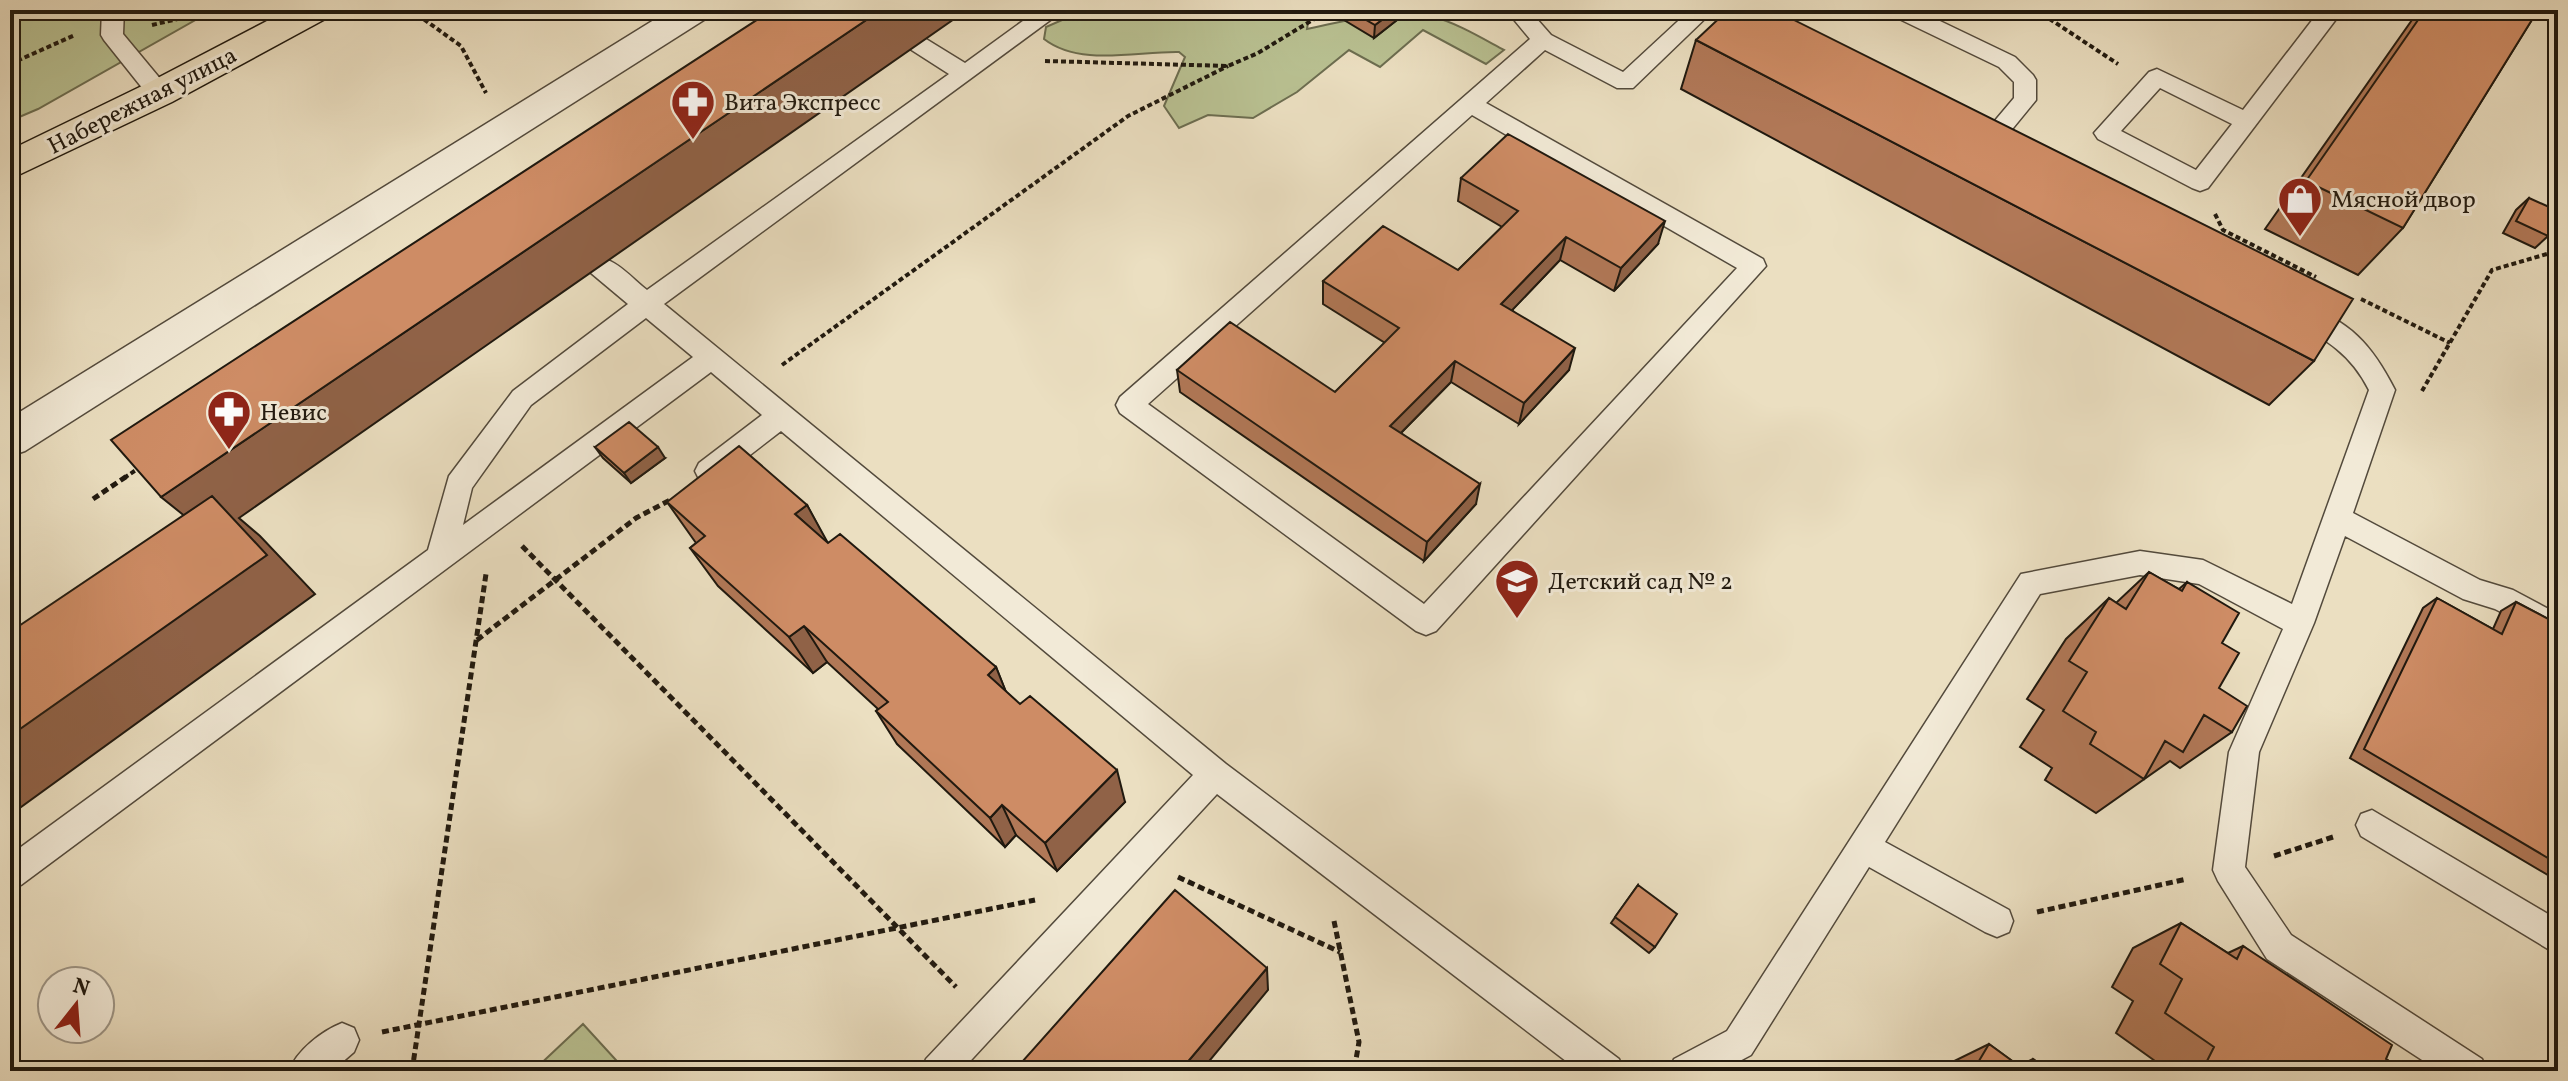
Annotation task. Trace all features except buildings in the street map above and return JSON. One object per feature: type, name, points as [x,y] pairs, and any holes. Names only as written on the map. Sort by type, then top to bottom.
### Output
[{"type":"main road","name":"Набережная улица","points":[[10,166],[159,93],[315,10]]},
{"type":"street","points":[[10,439],[695,10]]},
{"type":"lane","points":[[441,556],[459,484],[522,398],[963,72],[1053,10]]},
{"type":"lane","points":[[1517,10],[1543,40],[1625,83],[1703,10]]},
{"type":"lane","points":[[1899,10],[2007,62],[2025,80],[2025,100],[1976,145],[2011,163]]},
{"type":"lane","points":[[2247,122],[2157,77],[2106,133],[2200,182],[2247,122],[2332,10]]},
{"type":"lane","points":[[113,22],[159,93]]},
{"type":"lane","points":[[1472,105],[1754,266],[1426,622],[1129,405],[1543,40]]},
{"type":"lane","points":[[918,44],[963,72]]},
{"type":"lane","points":[[600,266],[1215,774],[1607,1071]]},
{"type":"lane","points":[[2286,306],[2353,342],[2370,364],[2382,390],[2300,623],[2244,752],[2229,870],[2279,947],[2470,1071]]},
{"type":"lane","points":[[10,874],[711,358]]},
{"type":"lane","points":[[674,498],[781,416]]},
{"type":"lane","points":[[2338,519],[2473,590],[2503,599],[2558,629]]},
{"type":"lane","points":[[1686,1071],[1739,1043],[2031,583],[2140,563],[2203,572],[2300,623]]},
{"type":"lane","points":[[938,1071],[1215,774]]},
{"type":"lane","points":[[2372,825],[2558,939]]},
{"type":"lane","points":[[1863,847],[1997,921]]},
{"type":"lane","points":[[306,1071],[342,1040]]},
{"type":"path","points":[[10,64],[113,22],[186,17],[199,10]]},
{"type":"path","points":[[749,389],[1128,116],[1258,53],[1329,10]]},
{"type":"path","points":[[2036,10],[2151,83]]},
{"type":"path","points":[[985,57],[1084,64],[1228,66]]},
{"type":"path","points":[[2200,182],[2223,230],[2321,279]]},
{"type":"path","points":[[2418,398],[2492,270],[2547,254],[2558,235]]},
{"type":"path","points":[[2348,292],[2450,343]]},
{"type":"path","points":[[93,499],[145,464]]},
{"type":"path","points":[[476,641],[636,518],[674,498]]},
{"type":"path","points":[[494,517],[987,1019]]},
{"type":"path","points":[[412,1071],[494,517]]},
{"type":"path","points":[[1997,921],[2229,870],[2372,825]]},
{"type":"path","points":[[1320,853],[1359,1042],[1354,1071]]},
{"type":"path","points":[[1137,858],[1340,952]]},
{"type":"path","points":[[342,1040],[1037,900],[1087,911]]},
{"type":"green space","points":[[10,10],[213,10],[38,109],[10,121]]},
{"type":"green space","points":[[1085,10],[1310,10],[1307,29],[1369,16],[1417,13],[1450,22],[1504,50],[1486,64],[1423,30],[1380,67],[1349,50],[1297,92],[1253,118],[1208,115],[1179,128],[1164,106],[1185,57],[1179,52],[1091,55],[1058,48],[1044,39],[1046,27]]},
{"type":"green space","points":[[583,1024],[626,1071],[533,1071]]},
{"type":"place","name":"Вита Экспресс","points":[[693,141]]},
{"type":"place","name":"Мясной двор","points":[[2300,238]]},
{"type":"place","name":"Невис","points":[[229,451]]},
{"type":"place","name":"Детский сад № 2","points":[[1517,620]]}]
